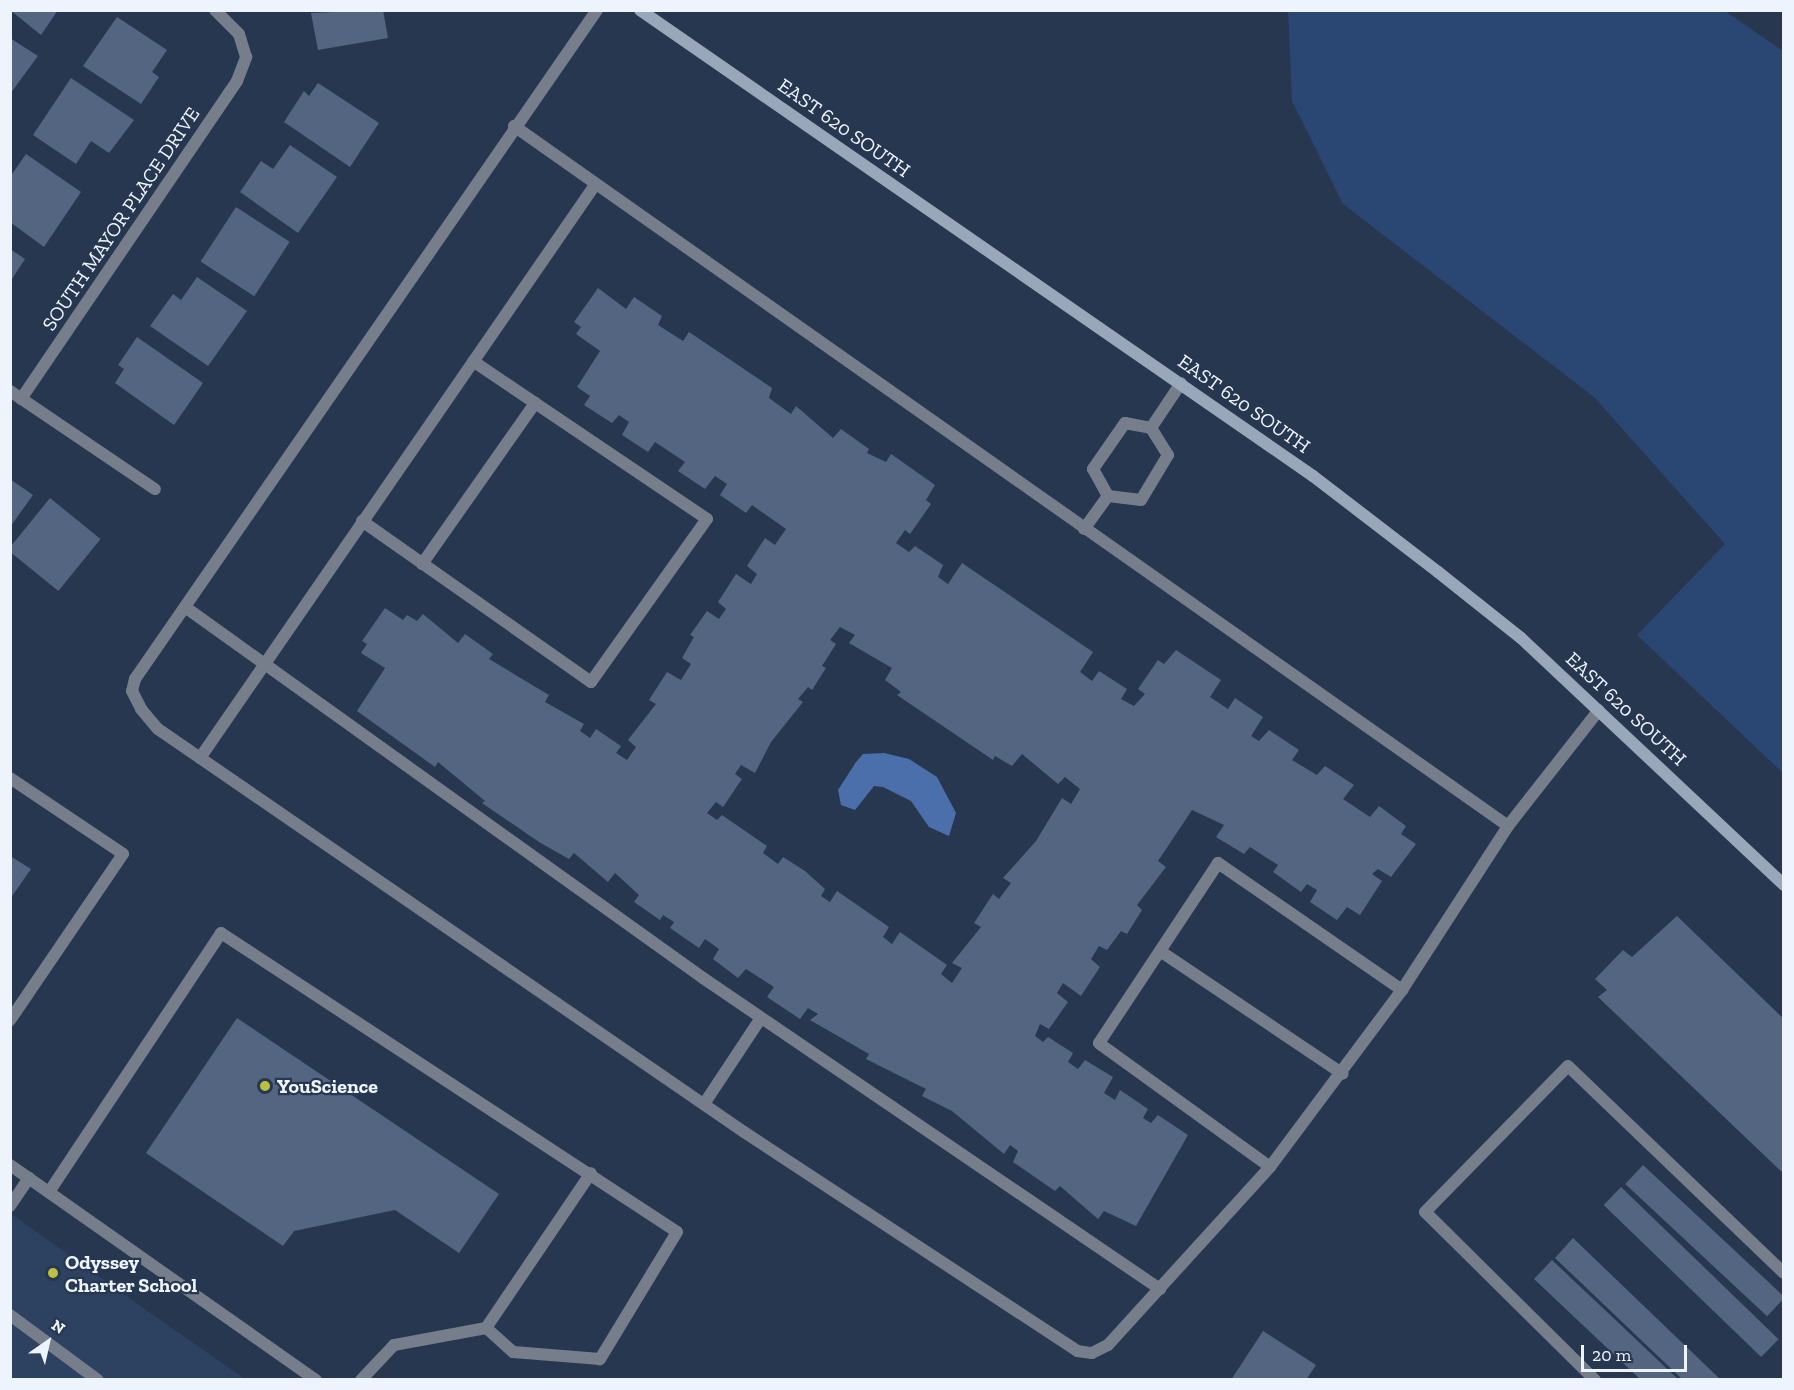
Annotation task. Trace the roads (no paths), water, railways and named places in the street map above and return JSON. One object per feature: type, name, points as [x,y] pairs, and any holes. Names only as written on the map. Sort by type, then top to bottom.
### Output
[{"type":"street","name":"SOUTH MAYOR PLACE DRIVE","points":[[21,399],[226,100],[246,57],[239,34],[215,10]]},
{"type":"street","points":[[597,10],[514,126],[185,607],[132,691],[158,729],[704,1104],[1077,1351],[1092,1353],[1108,1345],[1270,1167],[1343,1074],[1402,990],[1508,826],[1599,710]]},
{"type":"street","name":"EAST 620 SOUTH","points":[[640,10],[1181,384],[1438,572],[1599,710],[1784,885]]},
{"type":"street","points":[[514,126],[1508,826]]},
{"type":"street","points":[[200,758],[595,185]]},
{"type":"street","points":[[362,521],[591,682],[707,519],[473,361]]},
{"type":"street","points":[[1151,428],[1181,384]]},
{"type":"street","points":[[10,391],[155,489]]},
{"type":"street","points":[[422,564],[535,403]]},
{"type":"street","points":[[1125,423],[1151,428],[1168,455],[1161,471],[1141,500],[1108,496],[1093,469],[1125,423]]},
{"type":"street","points":[[1084,529],[1108,496]]},
{"type":"street","points":[[185,607],[762,1018],[1160,1288]]},
{"type":"street","points":[[10,778],[123,854],[10,1020]]},
{"type":"street","points":[[1270,1167],[1099,1044],[1218,862],[1402,990]]},
{"type":"street","points":[[49,1192],[221,933],[591,1173],[677,1232],[600,1359],[513,1352],[486,1328]]},
{"type":"street","points":[[1160,951],[1343,1074]]},
{"type":"street","points":[[704,1104],[762,1018]]},
{"type":"street","points":[[1595,1380],[1425,1212],[1568,1065],[1784,1274]]},
{"type":"street","points":[[10,1165],[316,1380]]},
{"type":"street","points":[[361,1380],[394,1345],[486,1328],[591,1173]]},
{"type":"street","points":[[10,1206],[29,1178]]},
{"type":"street","points":[[10,1316],[98,1380]]},
{"type":"place","name":"YouScience","points":[[265,1086]]},
{"type":"place","name":"Odyssey Charter School","points":[[53,1273]]}]
